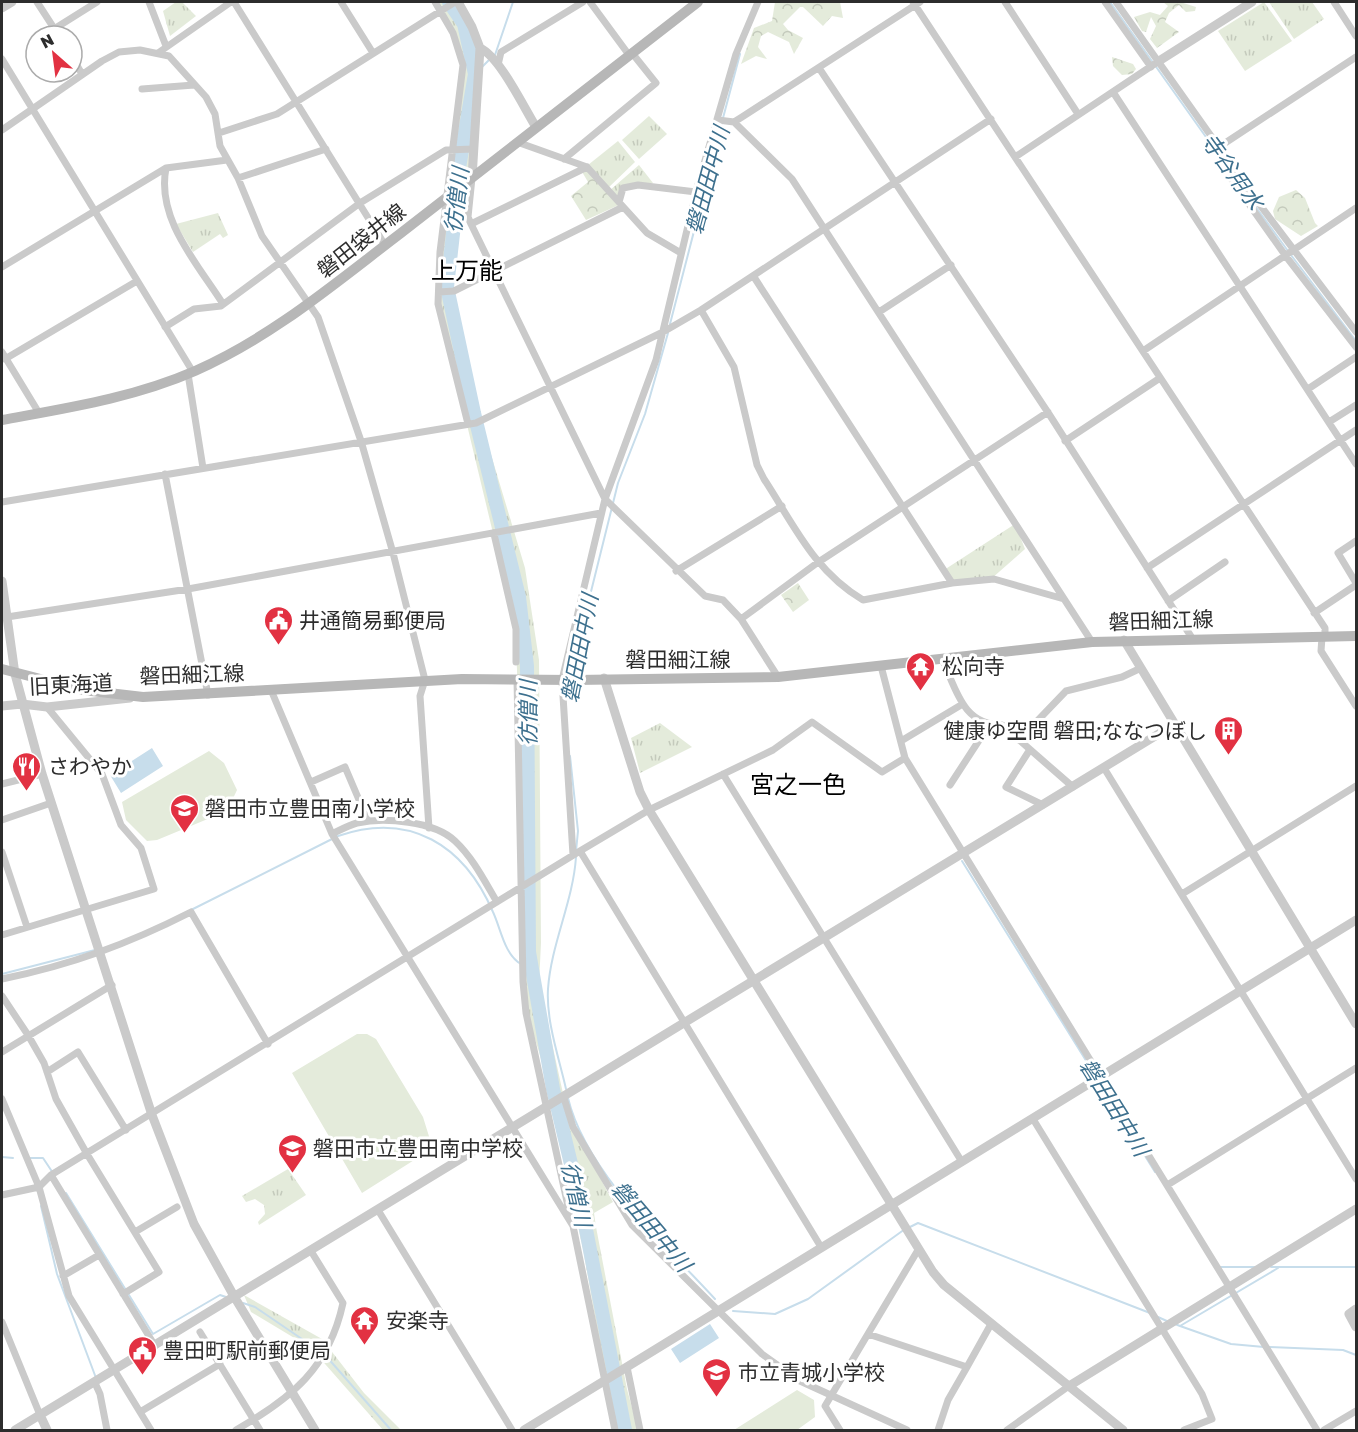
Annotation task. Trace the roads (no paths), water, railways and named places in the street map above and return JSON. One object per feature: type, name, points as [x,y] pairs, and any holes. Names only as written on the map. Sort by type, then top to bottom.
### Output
[{"type":"main road","name":"磐田袋井線","points":[[2,420],[118,397],[190,373],[240,350],[311,303],[698,2]]},
{"type":"main road","name":"磐田細江線","points":[[2,669],[83,690],[143,697],[208,695],[425,680],[778,677],[1092,642],[1356,636]]},
{"type":"street","points":[[2,8],[12,2]]},
{"type":"street","points":[[37,2],[50,24]]},
{"type":"street","points":[[68,24],[97,2]]},
{"type":"street","points":[[149,2],[166,46]]},
{"type":"street","points":[[158,53],[232,2],[385,245]]},
{"type":"street","points":[[341,2],[373,53]]},
{"type":"street","points":[[435,2],[453,33],[463,65],[438,304],[472,424]]},
{"type":"street","points":[[219,133],[277,114],[457,2],[478,38],[480,48],[474,149],[469,181],[468,217],[471,224],[605,499],[676,571],[705,596],[723,600],[741,619],[778,677]]},
{"type":"street","points":[[498,64],[501,52],[583,2]]},
{"type":"street","points":[[564,159],[656,83],[590,2]]},
{"type":"street","points":[[758,2],[736,54],[696,192],[656,360],[605,499],[562,680],[577,853],[687,1024],[821,1247]]},
{"type":"street","points":[[1005,2],[1078,114]]},
{"type":"street","points":[[1105,2],[1219,147],[1293,250],[1356,332]]},
{"type":"street","points":[[1116,2],[1155,64]]},
{"type":"street","points":[[1016,157],[1249,2]]},
{"type":"street","points":[[1334,2],[1356,36]]},
{"type":"street","points":[[734,122],[916,3],[1325,628],[1321,651],[1353,695],[1356,706]]},
{"type":"street","points":[[480,48],[487,51],[498,64],[536,127]]},
{"type":"street","points":[[84,73],[119,52],[140,50],[169,56],[206,97],[215,114],[220,146],[238,178],[262,236],[311,303],[318,317],[361,441],[393,553],[425,680],[420,696],[429,828]]},
{"type":"street","points":[[1219,147],[1356,57]]},
{"type":"street","points":[[2,59],[165,327],[190,373],[203,468]]},
{"type":"street","points":[[819,68],[1048,412],[1192,638]]},
{"type":"street","points":[[2,130],[68,84]]},
{"type":"street","points":[[142,89],[195,85]]},
{"type":"street","points":[[1113,92],[1356,464]]},
{"type":"street","points":[[2,502],[472,424],[551,388],[663,332],[701,310],[991,119]]},
{"type":"street","points":[[718,120],[734,122],[792,179],[1092,642]]},
{"type":"street","points":[[517,142],[587,167],[647,233],[681,253]]},
{"type":"street","points":[[165,327],[194,309],[223,304],[360,203],[454,148],[474,149]]},
{"type":"street","points":[[238,178],[326,149]]},
{"type":"street","points":[[2,267],[166,168],[227,160]]},
{"type":"street","points":[[471,224],[587,167]]},
{"type":"street","points":[[1233,167],[1227,173],[1285,255],[1356,347]]},
{"type":"street","points":[[166,168],[163,185],[169,215],[223,304]]},
{"type":"street","points":[[621,205],[623,188],[638,185],[676,192],[696,192]]},
{"type":"street","points":[[439,292],[454,291],[621,205]]},
{"type":"street","points":[[1143,351],[1356,208]]},
{"type":"street","points":[[879,312],[951,265]]},
{"type":"street","points":[[754,277],[952,583]]},
{"type":"street","points":[[39,413],[3,356],[137,281]]},
{"type":"street","points":[[701,310],[734,367],[758,465],[817,563],[863,600],[952,583],[994,579],[1064,599]]},
{"type":"street","points":[[1308,389],[1356,357]]},
{"type":"street","points":[[1065,441],[1160,378]]},
{"type":"street","points":[[1329,422],[1356,405]]},
{"type":"street","points":[[741,619],[817,563],[1048,412]]},
{"type":"street","points":[[1147,568],[1356,430]]},
{"type":"street","points":[[165,474],[208,695]]},
{"type":"street","points":[[676,571],[782,506]]},
{"type":"street","points":[[7,617],[188,589],[601,513]]},
{"type":"street","points":[[494,534],[516,629],[516,662]]},
{"type":"street","points":[[1314,613],[1356,584],[1338,553],[1356,541]]},
{"type":"street","points":[[1168,601],[1225,562]]},
{"type":"street","points":[[2,581],[15,674],[22,704],[51,803],[102,953],[153,1115],[194,1224],[235,1298],[315,1431]]},
{"type":"street","points":[[1124,640],[1312,947],[1356,1024]]},
{"type":"street","points":[[942,659],[959,692],[961,705],[988,725],[1002,725],[1029,751],[1073,787]]},
{"type":"street","points":[[880,666],[905,758],[1169,1184],[1317,1431]]},
{"type":"street","points":[[1019,741],[1066,691],[1122,677],[1141,668]]},
{"type":"street","points":[[604,678],[640,792],[649,810],[918,1250],[944,1285],[1123,1431]]},
{"type":"street","points":[[517,679],[524,990],[615,1431]]},
{"type":"street","points":[[271,690],[332,834],[573,1226]]},
{"type":"street","name":"旧東海道","points":[[2,706],[22,704],[47,707],[143,697]]},
{"type":"street","points":[[901,741],[961,705]]},
{"type":"street","points":[[2,936],[153,889],[141,848],[121,825],[102,774],[47,707]]},
{"type":"street","points":[[2,1195],[39,1187],[51,1175],[153,1115],[522,886],[649,810],[773,750],[812,722],[882,772],[905,758]]},
{"type":"street","points":[[15,1431],[687,1024],[1175,724]]},
{"type":"street","points":[[950,785],[988,725]]},
{"type":"street","points":[[1029,751],[1006,787],[1043,806]]},
{"type":"street","points":[[311,782],[345,767],[368,821]]},
{"type":"street","points":[[1104,768],[1356,1179]]},
{"type":"street","points":[[2,784],[42,774]]},
{"type":"street","points":[[723,774],[962,1162]]},
{"type":"street","points":[[1182,894],[1356,786]]},
{"type":"street","points":[[2,820],[51,803]]},
{"type":"street","points":[[332,834],[355,823],[389,819],[429,828],[453,839],[471,858],[497,902]]},
{"type":"street","points":[[2,852],[27,927]]},
{"type":"street","points":[[2,979],[45,970],[102,953],[191,912],[268,1044]]},
{"type":"street","points":[[524,1431],[1356,920]]},
{"type":"street","points":[[2,1052],[112,985]]},
{"type":"street","points":[[2,996],[28,1035],[56,1099],[87,1154],[159,1272],[123,1294]]},
{"type":"street","points":[[46,1072],[78,1052],[126,1130]]},
{"type":"street","points":[[1169,1184],[1356,1068]]},
{"type":"street","points":[[564,1098],[573,1127],[632,1225],[776,1366],[800,1381],[907,1431]]},
{"type":"street","points":[[2,1099],[39,1187],[69,1296],[151,1431]]},
{"type":"street","points":[[1033,1119],[1202,1394],[1212,1419],[1184,1431]]},
{"type":"street","points":[[51,1175],[155,1346]]},
{"type":"street","points":[[135,1232],[177,1207]]},
{"type":"street","points":[[1007,1431],[1069,1386],[1356,1209]]},
{"type":"street","points":[[378,1210],[512,1431]]},
{"type":"street","points":[[840,1431],[825,1406],[918,1250]]},
{"type":"street","points":[[236,1431],[293,1394],[328,1349],[337,1330],[343,1303],[311,1251]]},
{"type":"street","points":[[63,1276],[99,1255]]},
{"type":"street","points":[[1356,1310],[1349,1314],[1356,1327]]},
{"type":"street","points":[[2,1324],[47,1431]]},
{"type":"street","points":[[938,1431],[948,1400],[992,1324]]},
{"type":"street","points":[[200,1332],[260,1431]]},
{"type":"street","points":[[868,1334],[966,1367]]},
{"type":"street","points":[[140,1412],[220,1364]]},
{"type":"street","points":[[627,1367],[640,1431]]},
{"type":"street","points":[[95,1383],[100,1394],[107,1431]]},
{"type":"street","points":[[1324,1431],[1356,1411]]},
{"type":"water","points":[[152,748],[163,766],[121,793],[110,775]]},
{"type":"water","points":[[710,1324],[719,1338],[680,1363],[671,1349]]},
{"type":"waterway","name":"彷僧川","points":[[449,2],[464,24],[475,74],[454,197],[454,225],[447,287],[474,413],[519,597],[527,666],[529,952],[553,1089],[583,1214],[625,1430]]},
{"type":"waterway","points":[[495,55],[513,2]]},
{"type":"waterway","name":"寺谷用水","points":[[1110,2],[1228,168]]},
{"type":"waterway","name":"磐田田中川","points":[[723,118],[740,54]]},
{"type":"waterway","points":[[481,68],[490,59]]},
{"type":"waterway","name":"磐田田中川","points":[[670,324],[722,123]]},
{"type":"waterway","name":"寺谷用水","points":[[1231,173],[1288,251]]},
{"type":"waterway","name":"寺谷用水","points":[[1291,255],[1356,341]]},
{"type":"waterway","name":"磐田田中川","points":[[570,676],[618,483],[645,414],[668,333]]},
{"type":"waterway","name":"磐田田中川","points":[[570,756],[578,831],[576,851]]},
{"type":"waterway","points":[[191,910],[338,836],[364,829],[389,828],[411,831],[432,840],[450,852],[467,868],[481,888],[507,948],[515,960],[521,964]]},
{"type":"waterway","name":"磐田田中川","points":[[566,1089],[551,1027],[548,989],[553,956],[571,890],[576,857]]},
{"type":"waterway","name":"磐田田中川","points":[[962,861],[1095,1075]]},
{"type":"waterway","points":[[2,974],[95,950]]},
{"type":"waterway","name":"彷僧川","points":[[526,966],[532,969]]},
{"type":"waterway","name":"磐田田中川","points":[[1098,1080],[1155,1172]]},
{"type":"waterway","name":"磐田田中川","points":[[568,1098],[577,1125],[609,1179],[651,1231],[715,1299]]},
{"type":"waterway","points":[[2,1157],[13,1158]]},
{"type":"waterway","points":[[28,1158],[43,1158],[53,1173]]},
{"type":"waterway","points":[[66,1193],[153,1334],[220,1295],[226,1297]]},
{"type":"waterway","points":[[41,1206],[57,1274],[96,1378]]},
{"type":"waterway","name":"磐田田中川","points":[[910,1227],[918,1223],[1150,1313]]},
{"type":"waterway","name":"磐田田中川","points":[[733,1311],[775,1314],[808,1299],[905,1229]]},
{"type":"waterway","name":"磐田田中川","points":[[1220,1267],[1256,1267]]},
{"type":"waterway","name":"磐田田中川","points":[[1271,1267],[1356,1267]]},
{"type":"waterway","name":"磐田田中川","points":[[1175,1324],[1180,1326],[1278,1268]]},
{"type":"waterway","points":[[243,1303],[255,1307],[321,1352]]},
{"type":"waterway","name":"磐田田中川","points":[[1158,1317],[1169,1322]]},
{"type":"waterway","points":[[1180,1326],[1231,1344],[1264,1347]]},
{"type":"waterway","points":[[1269,1347],[1343,1350],[1356,1355]]},
{"type":"waterway","points":[[326,1356],[391,1430]]},
{"type":"place","name":"井通簡易郵便局","points":[[278,646]]},
{"type":"place","name":"松向寺","points":[[921,692]]},
{"type":"place","name":"健康ゆ空間 磐田;ななつぼし","points":[[1228,756]]},
{"type":"place","name":"さわやか","points":[[27,792]]},
{"type":"place","name":"磐田市立豊田南小学校","points":[[184,834]]},
{"type":"place","name":"磐田市立豊田南中学校","points":[[292,1174]]},
{"type":"place","name":"安楽寺","points":[[365,1346]]},
{"type":"place","name":"豊田町駅前郵便局","points":[[142,1376]]},
{"type":"place","name":"市立青城小学校","points":[[717,1398]]},
{"type":"district","name":"上万能","points":[[467,269]]},
{"type":"district","name":"宮之一色","points":[[798,783]]}]
